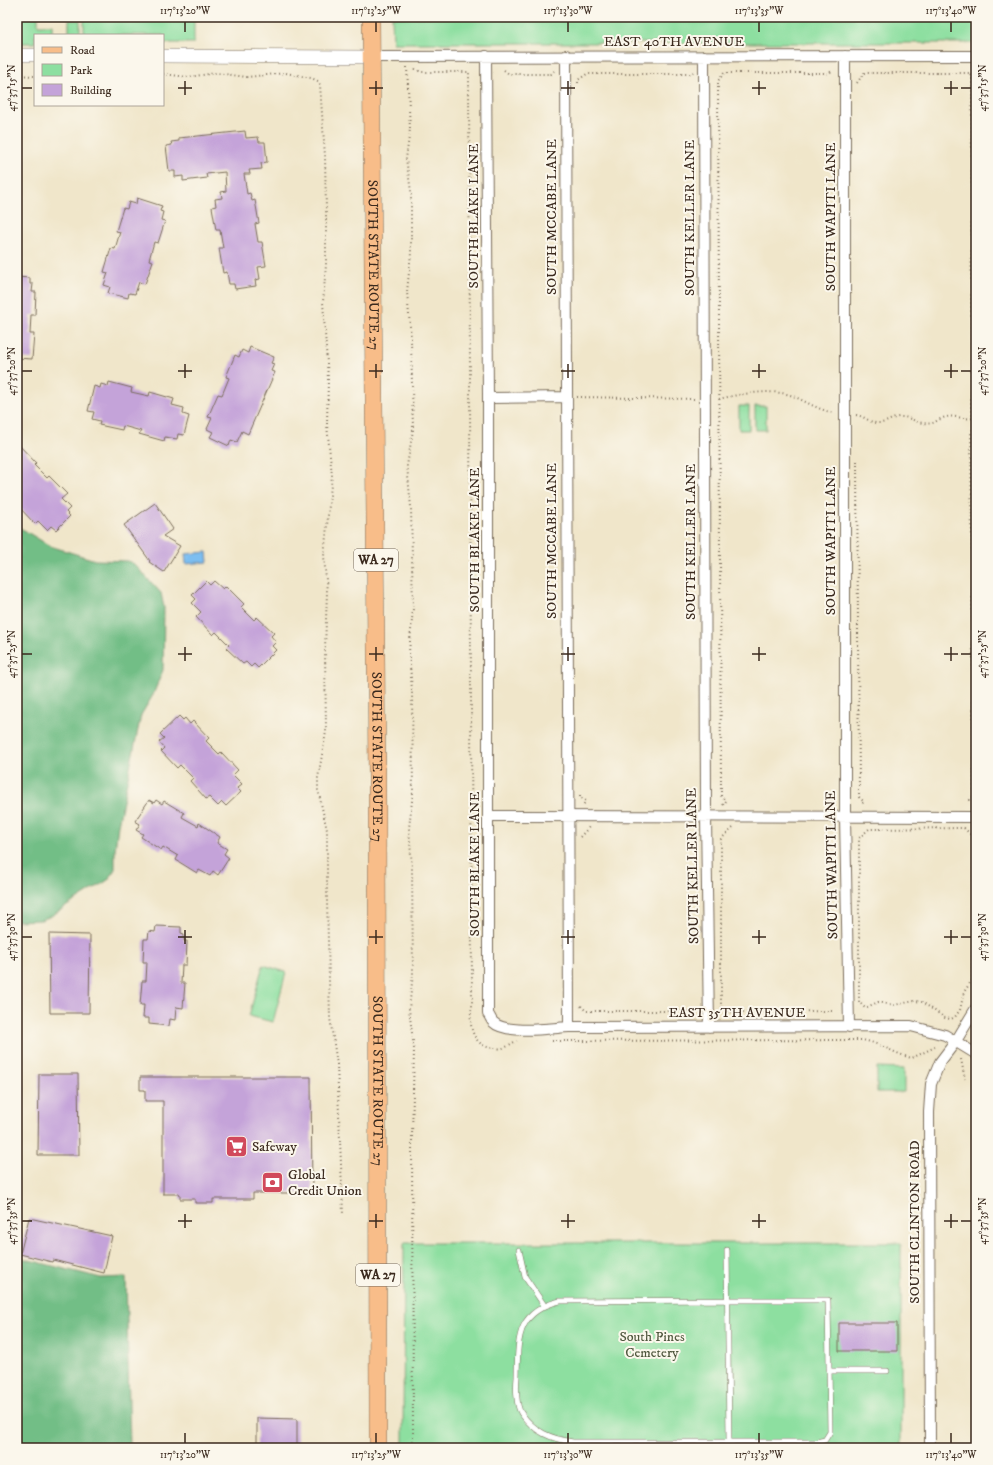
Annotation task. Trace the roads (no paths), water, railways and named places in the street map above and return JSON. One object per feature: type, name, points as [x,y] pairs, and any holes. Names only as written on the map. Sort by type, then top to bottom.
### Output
[{"type":"main road","name":"SOUTH STATE ROUTE 27","points":[[371,17],[377,771],[378,1448]]},
{"type":"street","points":[[17,55],[34,56]]},
{"type":"street","name":"EAST 40TH AVENUE","points":[[371,57],[406,62],[486,56],[566,55],[976,56]]},
{"type":"street","name":"SOUTH MCCABE LANE","points":[[566,55],[567,815],[569,1027]]},
{"type":"street","points":[[164,56],[371,57]]},
{"type":"street","name":"SOUTH BLAKE LANE","points":[[486,56],[489,816],[488,1014],[493,1022]]},
{"type":"street","name":"SOUTH KELLER LANE","points":[[704,56],[706,817],[709,1027]]},
{"type":"street","name":"SOUTH WAPITI LANE","points":[[845,56],[845,817],[849,1027]]},
{"type":"street","points":[[488,398],[566,397]]},
{"type":"street","points":[[489,816],[976,817]]},
{"type":"street","name":"SOUTH CLINTON ROAD","points":[[930,1448],[929,1112],[934,1079],[940,1062],[956,1041],[976,1008]]},
{"type":"street","name":"EAST 35TH AVENUE","points":[[493,1022],[505,1028],[515,1030],[569,1027],[911,1026],[928,1030],[956,1041],[976,1054]]},
{"type":"lane","points":[[519,1250],[525,1277],[544,1305]]},
{"type":"lane","points":[[727,1250],[729,1441],[733,1448]]},
{"type":"lane","points":[[828,1300],[830,1432],[824,1440],[816,1442],[573,1442],[556,1440],[531,1426],[520,1412],[516,1386],[518,1344],[522,1327],[532,1314],[544,1305],[560,1301],[828,1300]]},
{"type":"lane","points":[[829,1371],[887,1371]]},
{"type":"lane","points":[[725,1448],[729,1441]]},
{"type":"water","points":[[207,552],[208,562],[186,564],[185,554]]},
{"type":"place","name":"Safeway","points":[[237,1147]]},
{"type":"place","name":"Global Credit Union","points":[[272,1183]]},
{"type":"park label","name":"South Pines Cemetery","points":[[652,1346]]}]
